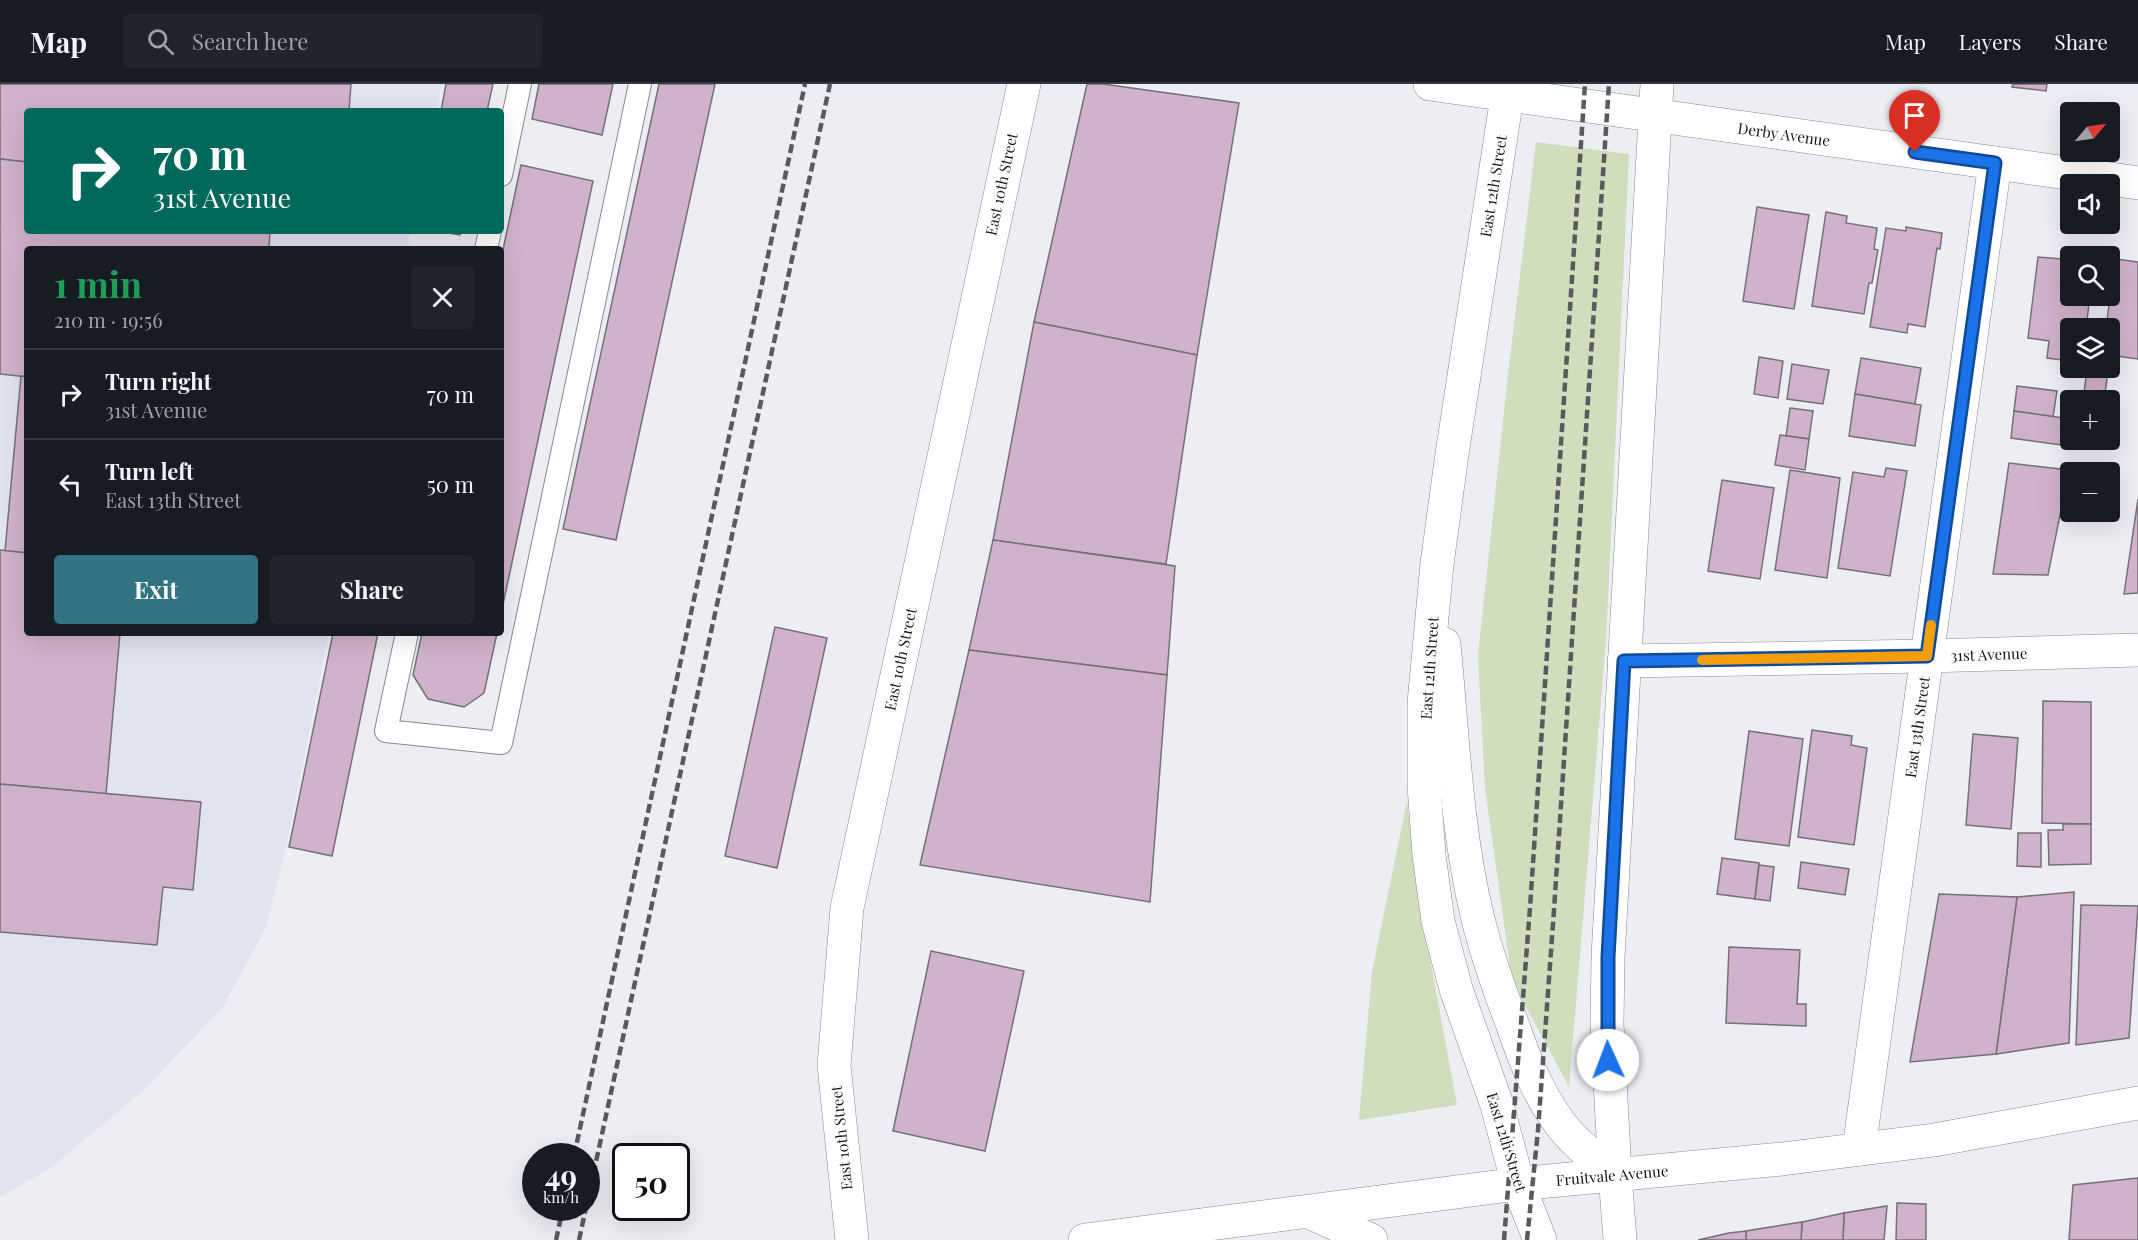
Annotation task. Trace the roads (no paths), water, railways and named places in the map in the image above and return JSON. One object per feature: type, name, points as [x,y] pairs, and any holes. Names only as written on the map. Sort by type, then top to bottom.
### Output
[{"type":"main road","name":"East 10th Street","points":[[852,1240],[834,1065],[847,908],[1024,84]]},
{"type":"main road","name":"Derby Avenue","points":[[1430,84],[1656,100],[1995,163],[2138,183]]},
{"type":"main road","name":"East 12th Street","points":[[1508,89],[1437,564],[1424,703],[1424,786],[1438,921],[1456,989],[1497,1105],[1518,1184],[1540,1240]]},
{"type":"main road","points":[[1620,1240],[1610,1096],[1608,994],[1624,661],[1656,100]]},
{"type":"main road","name":"East 13th Street","points":[[1859,1149],[1995,163]]},
{"type":"main road","points":[[1437,564],[1457,791],[1466,859],[1478,918],[1495,979],[1540,1094],[1560,1123],[1581,1147],[1615,1174]]},
{"type":"main road","name":"31st Avenue","points":[[1624,661],[2138,650]]},
{"type":"main road","name":"Fruitvale Avenue","points":[[1085,1240],[1518,1184],[1701,1167],[1968,1135],[2138,1103]]},
{"type":"main road","points":[[1309,1212],[1371,1240]]},
{"type":"lane","points":[[504,161],[520,84]]},
{"type":"lane","points":[[405,636],[386,730],[501,743],[640,84]]},
{"type":"railway","points":[[577,1143],[805,84]]},
{"type":"railway","points":[[579,1240],[830,84]]},
{"type":"railway","points":[[1504,1240],[1530,908],[1585,84]]},
{"type":"railway","points":[[1527,1240],[1538,1130],[1554,910],[1609,84]]},
{"type":"railway","points":[[556,1240],[560,1221]]}]
